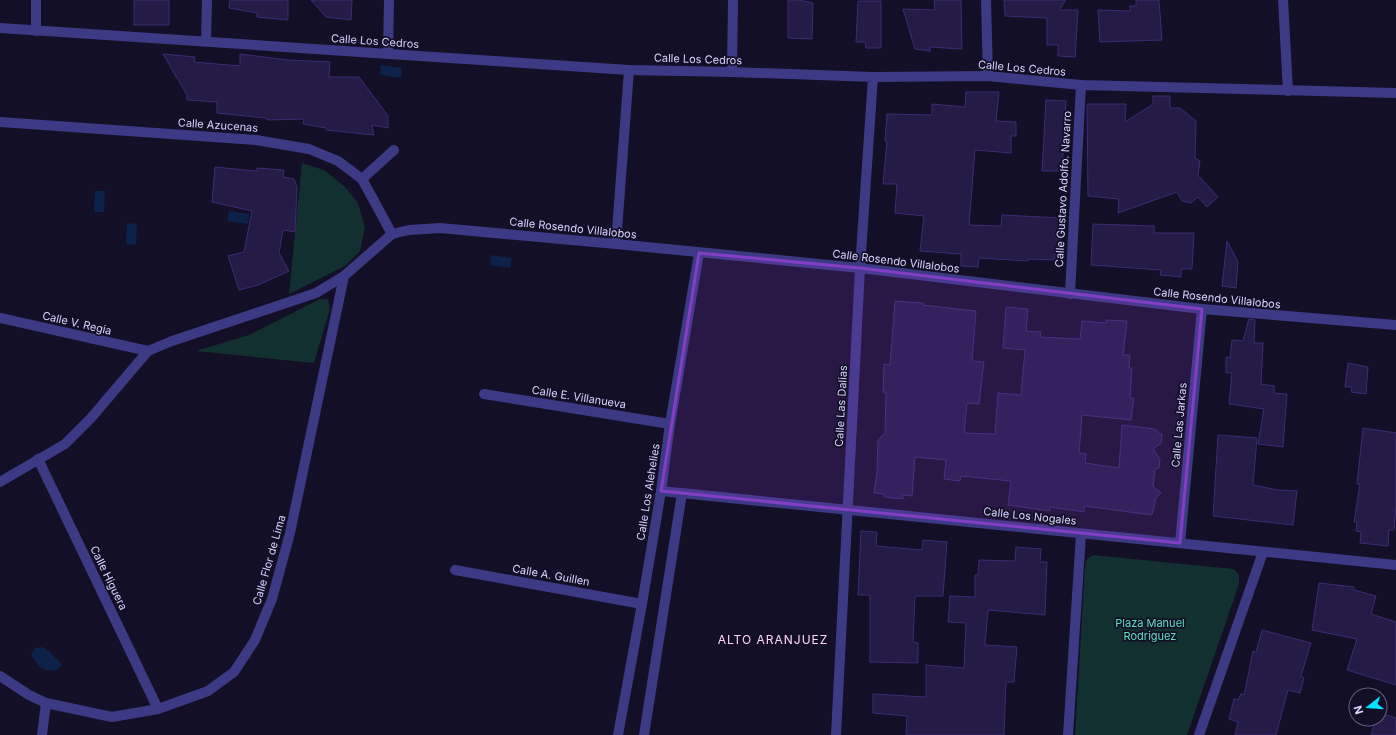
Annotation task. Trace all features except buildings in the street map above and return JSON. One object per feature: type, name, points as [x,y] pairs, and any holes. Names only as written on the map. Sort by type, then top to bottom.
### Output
[{"type":"street","points":[[36,0],[36,30]]},
{"type":"street","points":[[206,41],[207,0]]},
{"type":"street","points":[[388,54],[389,0]]},
{"type":"street","points":[[732,72],[733,0]]},
{"type":"street","points":[[986,0],[988,76]]},
{"type":"street","points":[[1283,0],[1288,91]]},
{"type":"street","name":"Calle Los Cedros","points":[[0,28],[629,70],[732,72],[873,78],[988,76],[1081,85],[1396,93]]},
{"type":"street","points":[[616,244],[629,70]]},
{"type":"street","name":"Calle Las Dalias","points":[[836,735],[860,268],[873,78]]},
{"type":"street","name":"Calle Gustavo Adolfo. Navarro","points":[[1070,294],[1081,85]]},
{"type":"street","name":"Calle Azucenas","points":[[0,122],[256,140],[309,149],[338,161],[362,179],[392,234]]},
{"type":"street","points":[[362,179],[394,150]]},
{"type":"street","name":"Calle Rosendo Villalobos","points":[[392,234],[409,230],[440,228],[860,268],[1202,309],[1396,325]]},
{"type":"street","points":[[0,482],[65,444],[91,418],[148,351],[172,341],[316,293],[344,276],[392,234]]},
{"type":"street","name":"Calle Los Alehelies","points":[[618,735],[661,491],[670,424],[699,253]]},
{"type":"street","name":"Calle Flor de Lima","points":[[0,676],[29,695],[46,703],[112,717],[158,709],[208,691],[234,672],[255,640],[272,599],[290,533],[344,276]]},
{"type":"street","name":"Calle Las Jarkas","points":[[1180,543],[1202,309]]},
{"type":"street","name":"Calle V. Regia","points":[[0,318],[148,351]]},
{"type":"street","name":"Calle E. Villanueva","points":[[484,394],[670,424]]},
{"type":"street","name":"Calle Higuera","points":[[38,459],[158,709]]},
{"type":"street","name":"Calle Los Nogales","points":[[661,491],[1396,565]]},
{"type":"street","points":[[644,735],[682,493]]},
{"type":"street","points":[[1068,735],[1081,534]]},
{"type":"street","points":[[1199,735],[1262,552]]},
{"type":"street","name":"Calle A. Guillen","points":[[455,570],[642,604]]},
{"type":"street","points":[[42,735],[46,703]]},
{"type":"highlighted area","points":[[699,253],[860,268],[1202,309],[1180,543],[661,491]]},
{"type":"green space","points":[[302,163],[324,170],[345,187],[358,203],[365,227],[360,251],[345,266],[289,294]]},
{"type":"green space","points":[[320,299],[328,299],[330,309],[314,363],[196,351],[249,335]]},
{"type":"green space","name":"Plaza Manuel Rodriguez","points":[[1093,555],[1234,569],[1239,575],[1239,584],[1187,735],[1075,735],[1085,567],[1086,560]]},
{"type":"water","points":[[381,65],[402,68],[401,78],[380,75]]},
{"type":"water","points":[[95,191],[105,191],[104,212],[94,212]]},
{"type":"water","points":[[229,211],[249,214],[248,224],[227,221]]},
{"type":"water","points":[[127,223],[137,224],[136,245],[126,244]]},
{"type":"water","points":[[491,255],[512,258],[510,268],[490,265]]},
{"type":"water","points":[[42,647],[50,652],[62,664],[57,670],[52,671],[42,668],[31,655],[35,648]]},
{"type":"district","name":"ALTO ARANJUEZ","points":[[773,639]]}]
